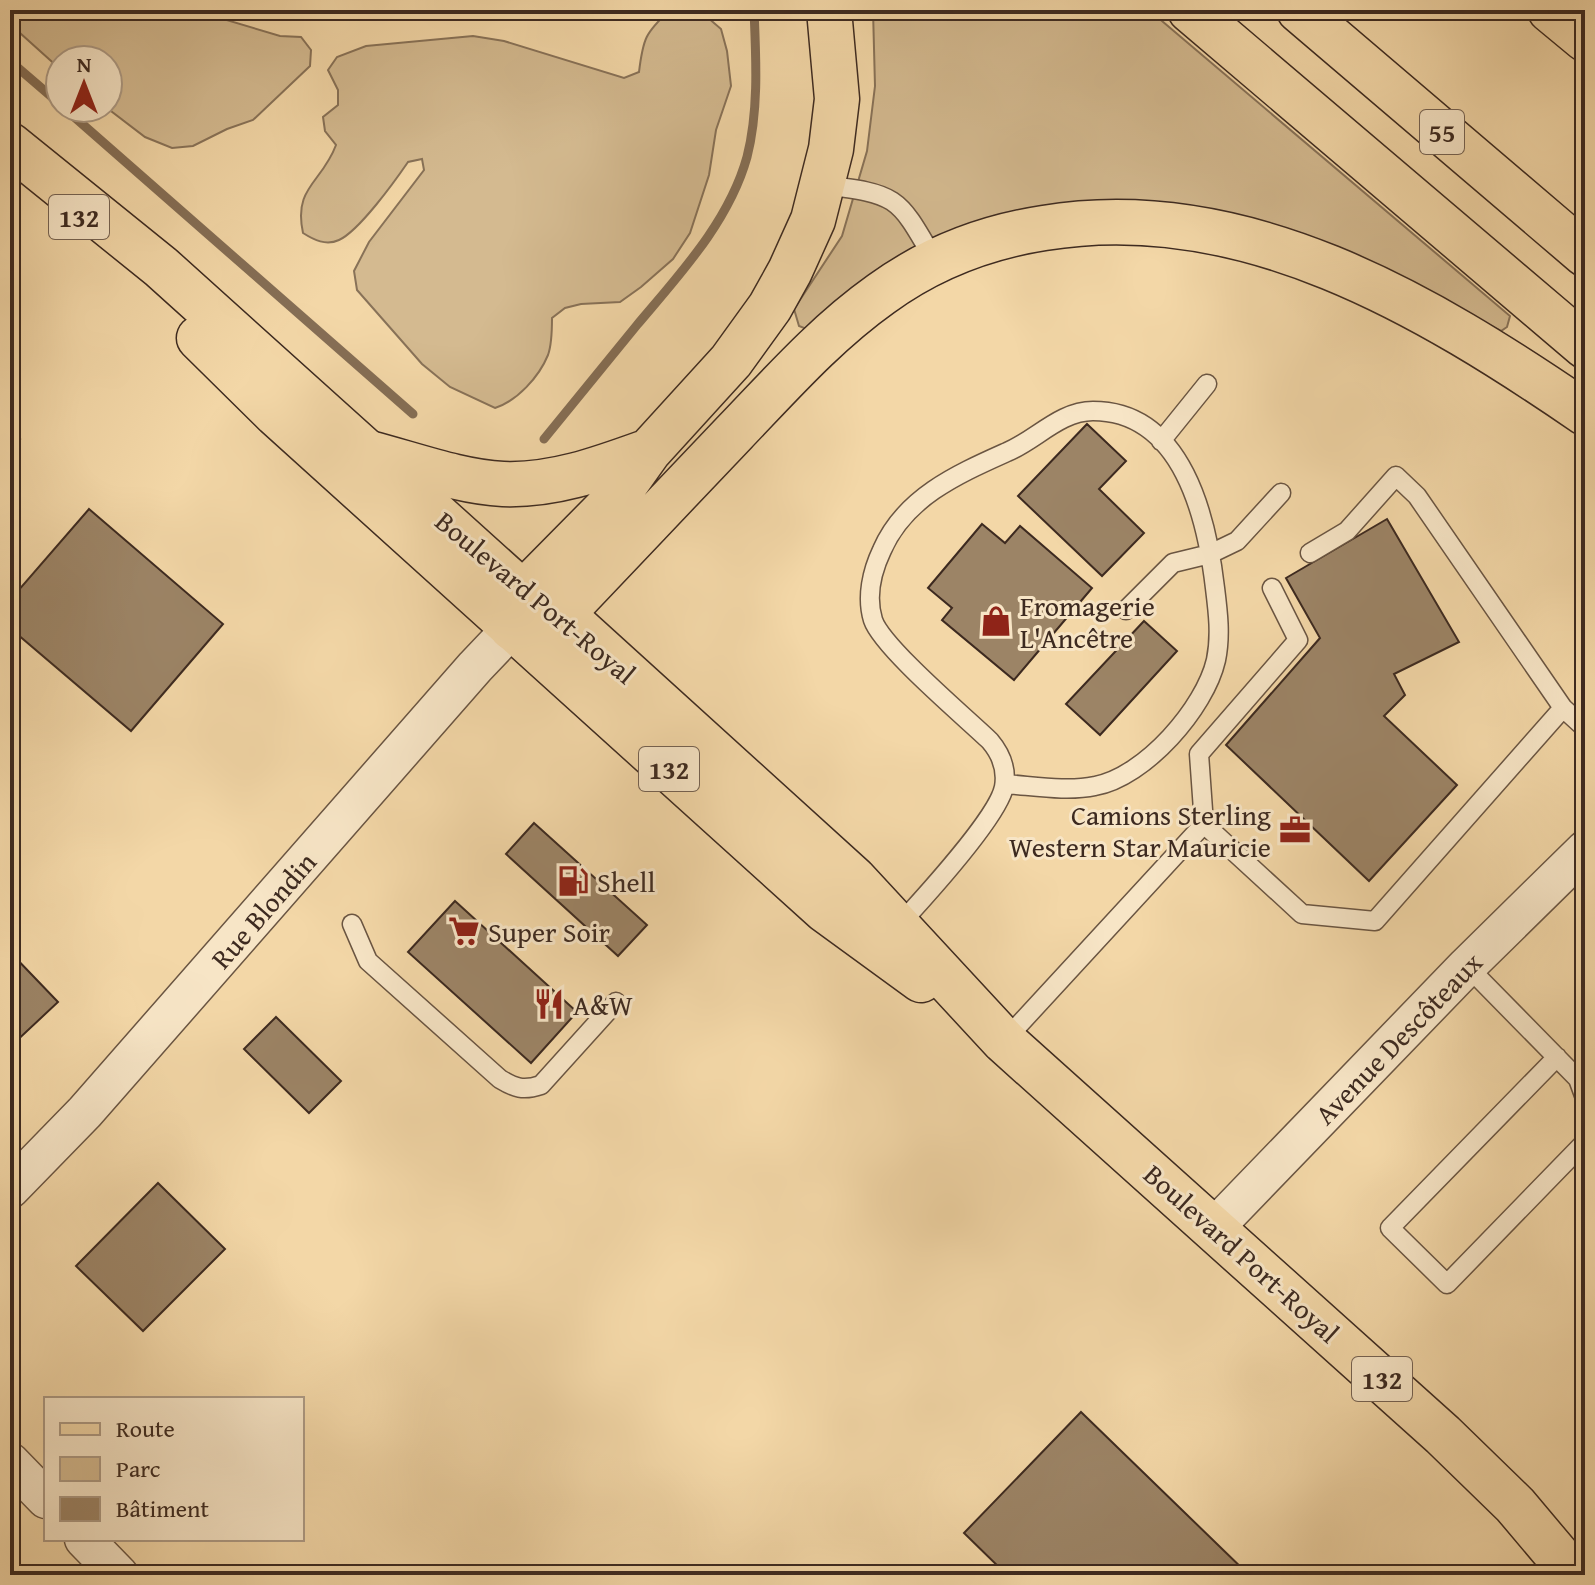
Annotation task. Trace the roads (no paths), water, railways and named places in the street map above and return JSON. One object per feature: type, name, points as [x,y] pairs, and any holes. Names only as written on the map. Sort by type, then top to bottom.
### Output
[{"type":"main road","points":[[518,611],[612,503],[649,451],[731,361],[770,307],[801,247],[823,185],[837,99],[829,10]]},
{"type":"main road","points":[[1190,10],[1585,346]]},
{"type":"main road","name":"55","points":[[1299,10],[1585,254]]},
{"type":"main road","points":[[1550,10],[1585,39]]},
{"type":"main road","name":"Boulevard Port-Royal","points":[[10,146],[161,267],[369,453],[518,611],[825,910],[888,937]]},
{"type":"main road","name":"Boulevard Port-Royal","points":[[10,146],[276,414],[518,611]]},
{"type":"main road","points":[[518,611],[562,614],[827,338],[884,292],[935,261],[1010,235],[1085,223],[1149,223],[1238,237],[1320,263],[1399,299],[1502,359],[1585,413]]},
{"type":"main road","points":[[369,453],[474,480],[520,484],[586,473],[649,451]]},
{"type":"main road","name":"Boulevard Port-Royal","points":[[562,614],[854,879],[888,937],[1454,1444],[1522,1514],[1574,1575]]},
{"type":"street","name":"Rue Blondin","points":[[10,1189],[85,1112],[475,667],[518,611]]},
{"type":"street","name":"Avenue Descôteaux","points":[[1214,1228],[1467,966],[1585,850]]},
{"type":"street","points":[[10,1462],[44,1497]]},
{"type":"street","points":[[86,1541],[119,1575]]},
{"type":"lane","points":[[823,185],[894,200],[907,213],[935,261]]},
{"type":"lane","points":[[1161,441],[1207,384]]},
{"type":"lane","points":[[888,937],[931,890],[989,817],[1005,784],[1004,765],[996,748],[897,652],[877,628],[870,599],[881,551],[896,525],[931,491],[962,472],[1018,447],[1071,415],[1094,411],[1120,415],[1134,421],[1161,441],[1185,470],[1210,554],[1219,640],[1216,658],[1207,685],[1178,727],[1139,766],[1104,784],[1073,788],[1005,784]]},
{"type":"lane","points":[[1310,553],[1347,531],[1396,476],[1417,496],[1563,708],[1585,728]]},
{"type":"lane","points":[[1126,610],[1173,563],[1225,548],[1248,532],[1281,493]]},
{"type":"lane","points":[[1272,588],[1298,640],[1199,754],[1204,824],[1302,914],[1375,921],[1563,708]]},
{"type":"lane","points":[[1004,1041],[1204,824]]},
{"type":"lane","points":[[352,924],[368,961],[500,1079],[517,1089],[541,1085],[616,1002]]},
{"type":"lane","points":[[1467,966],[1578,1079],[1585,1098]]},
{"type":"lane","points":[[1557,1057],[1390,1228],[1447,1284],[1585,1142]]},
{"type":"waterway","points":[[544,439],[686,267],[728,204],[739,181],[751,139],[756,84],[754,10]]},
{"type":"waterway","points":[[10,61],[44,90]]},
{"type":"waterway","points":[[82,124],[413,414]]},
{"type":"place","name":"Fromagerie L'Ancêtre","points":[[996,621]]},
{"type":"place","name":"Camions Sterling Western Star Mauricie","points":[[1295,830]]},
{"type":"place","name":"Shell","points":[[573,881]]},
{"type":"place","name":"Super Soir","points":[[464,931]]},
{"type":"place","name":"A&W","points":[[549,1004]]}]
